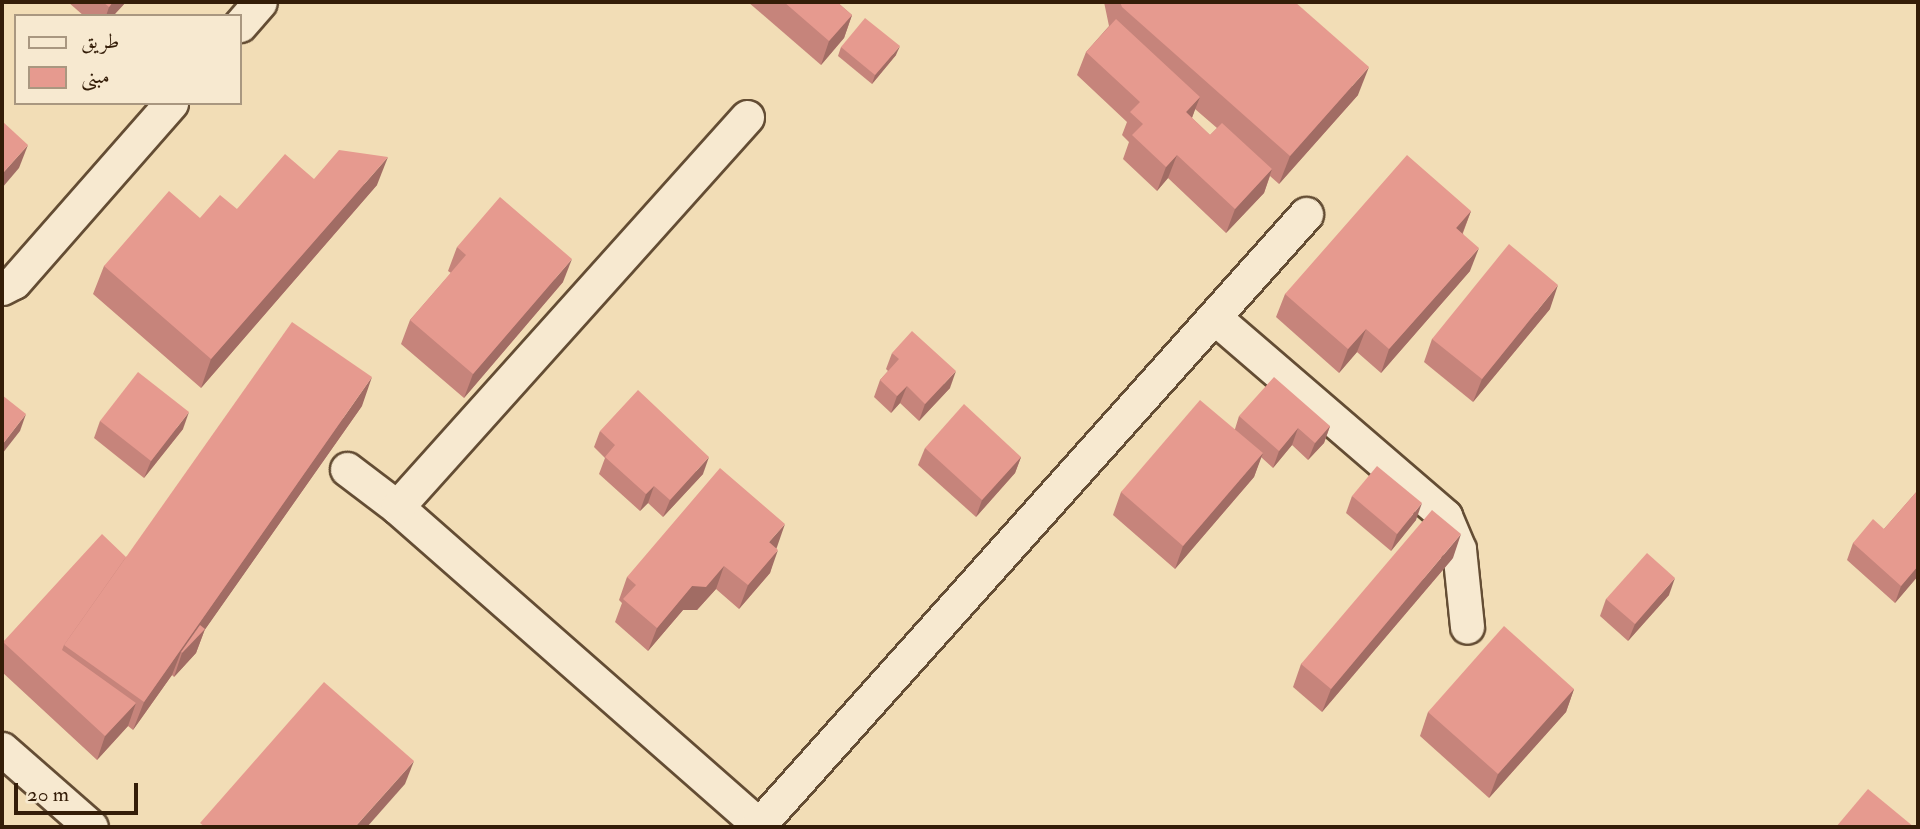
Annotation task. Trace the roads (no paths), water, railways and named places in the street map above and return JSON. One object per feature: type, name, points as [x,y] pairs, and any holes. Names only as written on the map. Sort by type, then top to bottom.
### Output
[{"type":"street","points":[[242,23],[260,2]]},
{"type":"street","points":[[2,288],[14,282],[168,105]]},
{"type":"street","points":[[397,507],[747,117]]},
{"type":"street","points":[[347,470],[397,507],[758,826],[1306,214]]},
{"type":"street","points":[[1214,317],[1445,516],[1459,550],[1467,626]]},
{"type":"street","points":[[2,748],[91,827]]}]
